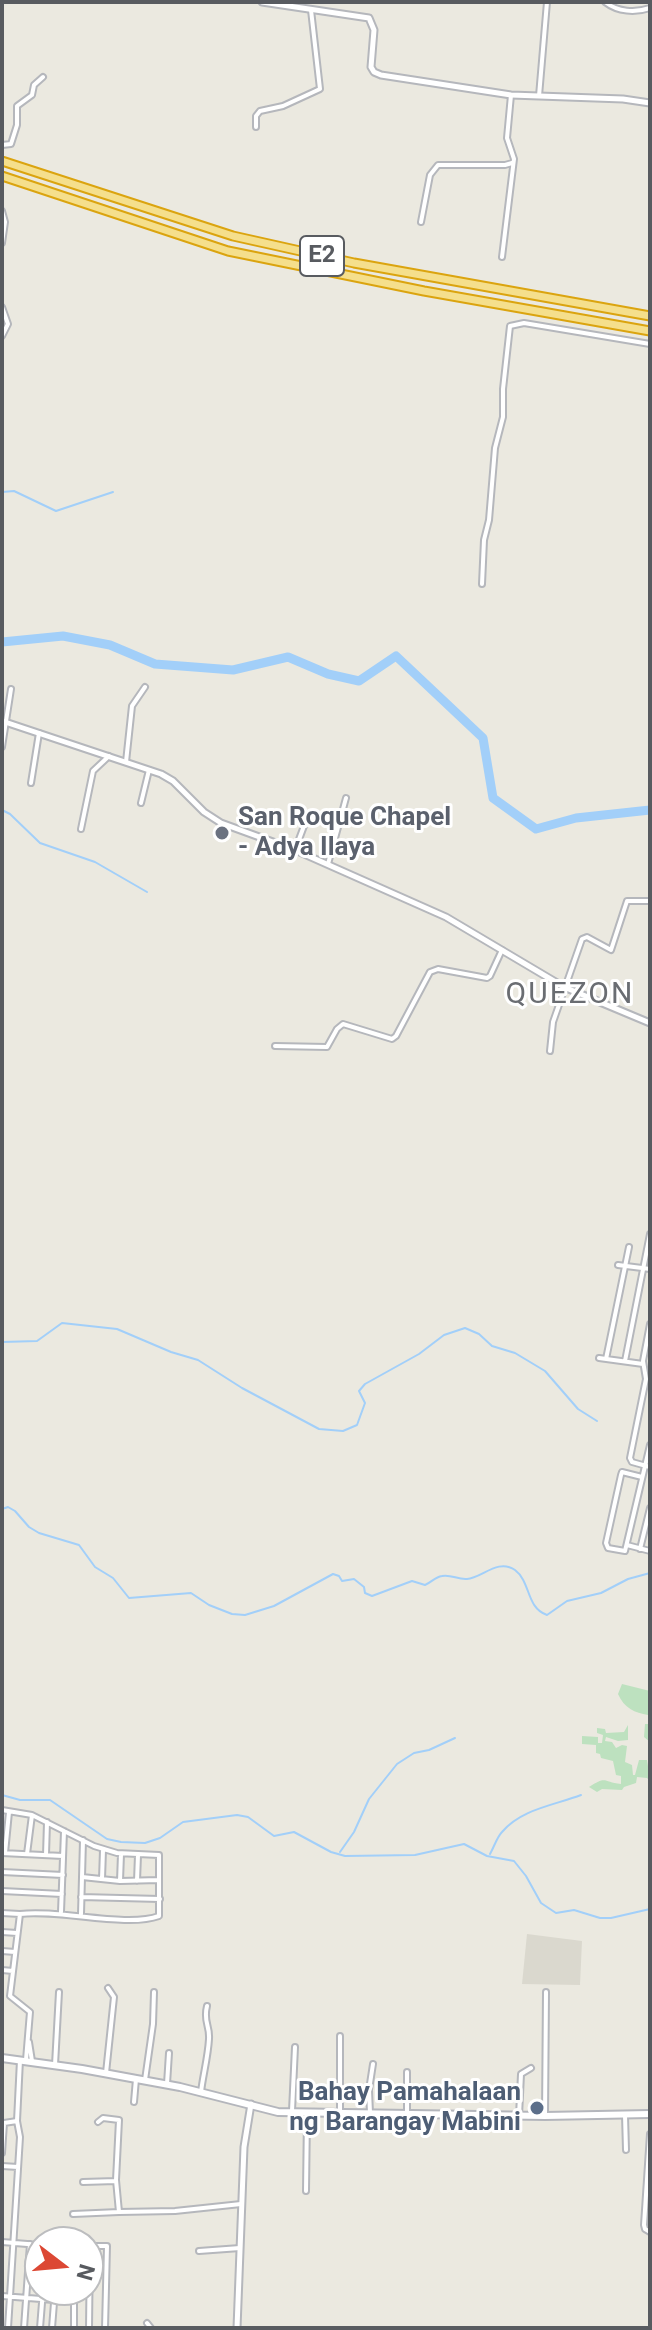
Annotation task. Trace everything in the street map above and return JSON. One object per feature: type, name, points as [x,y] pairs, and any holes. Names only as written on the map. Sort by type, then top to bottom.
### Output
[{"type":"highway","name":"E2","points":[[2,161],[233,236],[354,263],[650,316]]},
{"type":"highway","name":"E2","points":[[2,176],[228,251],[424,291],[650,331]]},
{"type":"main road","points":[[2,2058],[27,2059],[167,2084],[292,2114],[650,2114]]},
{"type":"street","points":[[262,2],[369,18],[374,23],[371,61],[374,72],[511,95],[623,99],[650,103]]},
{"type":"street","points":[[539,96],[547,2]]},
{"type":"street","points":[[605,2],[629,11],[640,12],[650,8]]},
{"type":"street","points":[[256,127],[256,116],[260,111],[283,106],[320,89],[311,9]]},
{"type":"street","points":[[2,145],[11,144],[16,132],[17,106],[32,95],[34,85],[43,77]]},
{"type":"street","points":[[502,257],[514,153],[507,138],[511,95]]},
{"type":"street","points":[[421,222],[430,175],[438,165],[512,163]]},
{"type":"street","points":[[2,211],[5,222],[2,243]]},
{"type":"street","points":[[2,307],[8,324],[2,336]]},
{"type":"street","points":[[482,584],[495,448],[503,417],[510,326],[524,323],[650,344]]},
{"type":"street","points":[[126,762],[132,706],[145,687]]},
{"type":"street","points":[[2,747],[11,689]]},
{"type":"street","points":[[4,722],[149,769],[173,781],[204,812],[221,823],[295,850],[446,917],[564,987],[650,1023]]},
{"type":"street","points":[[31,783],[39,733]]},
{"type":"street","points":[[81,829],[93,771],[109,756]]},
{"type":"street","points":[[141,803],[149,769]]},
{"type":"street","points":[[328,864],[346,798]]},
{"type":"street","points":[[295,850],[307,818]]},
{"type":"street","points":[[550,1051],[553,1022],[582,939],[587,937],[611,950],[627,901],[650,901]]},
{"type":"street","points":[[275,1046],[327,1047],[343,1024],[392,1039],[430,972],[438,969],[487,978],[502,950]]},
{"type":"street","points":[[625,1361],[647,1269],[650,1234]]},
{"type":"street","points":[[606,1359],[629,1247]]},
{"type":"street","points":[[618,1265],[647,1269]]},
{"type":"street","points":[[615,1279],[622,1280]]},
{"type":"street","points":[[611,1293],[619,1295]]},
{"type":"street","points":[[608,1309],[616,1311]]},
{"type":"street","points":[[648,1467],[632,1462],[630,1458],[648,1379],[643,1364],[650,1324]]},
{"type":"street","points":[[605,1327],[612,1328]]},
{"type":"street","points":[[602,1342],[609,1343]]},
{"type":"street","points":[[599,1358],[643,1364]]},
{"type":"street","points":[[642,1477],[622,1472],[621,1475],[606,1545],[622,1552],[627,1545],[642,1477],[648,1467],[650,1445]]},
{"type":"street","points":[[640,1549],[650,1508]]},
{"type":"street","points":[[627,1545],[650,1551]]},
{"type":"street","points":[[2,1810],[32,1815],[103,1849],[121,1854],[159,1855],[160,1918],[2,1913]]},
{"type":"street","points":[[9,1812],[3,1853],[63,1856]]},
{"type":"street","points":[[27,1854],[32,1815]]},
{"type":"street","points":[[46,1855],[47,1822]]},
{"type":"street","points":[[61,1913],[64,1831]]},
{"type":"street","points":[[81,1915],[83,1840]]},
{"type":"street","points":[[102,1879],[103,1849]]},
{"type":"street","points":[[120,1881],[121,1854]]},
{"type":"street","points":[[137,1881],[138,1855]]},
{"type":"street","points":[[2,1872],[63,1875]]},
{"type":"street","points":[[82,1877],[120,1881],[159,1880]]},
{"type":"street","points":[[2,1891],[62,1894]]},
{"type":"street","points":[[81,1897],[160,1899]]},
{"type":"street","points":[[8,2328],[20,2137],[17,2121],[20,2073],[27,2059],[29,2042],[29,2011],[11,1997],[20,1914]]},
{"type":"street","points":[[2,1932],[17,1933]]},
{"type":"street","points":[[2,1951],[15,1952]]},
{"type":"street","points":[[2,1970],[13,1971]]},
{"type":"street","points":[[106,2073],[114,1997],[108,1988]]},
{"type":"street","points":[[2,1989],[11,1990]]},
{"type":"street","points":[[55,2065],[59,1992]]},
{"type":"street","points":[[145,2080],[154,1992]]},
{"type":"street","points":[[545,2116],[546,1992]]},
{"type":"street","points":[[201,2092],[209,2041],[204,2020],[207,2006]]},
{"type":"street","points":[[340,2036],[340,2115]]},
{"type":"street","points":[[292,2114],[295,2047]]},
{"type":"street","points":[[167,2084],[169,2053]]},
{"type":"street","points":[[371,2115],[369,2090],[373,2064]]},
{"type":"street","points":[[519,2116],[521,2074],[531,2068]]},
{"type":"street","points":[[407,2072],[407,2115]]},
{"type":"street","points":[[134,2102],[136,2079]]},
{"type":"street","points":[[237,2328],[244,2147],[251,2104]]},
{"type":"street","points":[[306,2191],[307,2115]]},
{"type":"street","points":[[625,2115],[626,2150]]},
{"type":"street","points":[[98,2122],[103,2118],[119,2120],[116,2181],[119,2212]]},
{"type":"street","points":[[2,2153],[4,2123],[17,2121]]},
{"type":"street","points":[[650,2134],[644,2225],[650,2232]]},
{"type":"street","points":[[2,2166],[18,2167]]},
{"type":"street","points":[[83,2182],[116,2181]]},
{"type":"street","points":[[73,2214],[175,2211],[241,2204]]},
{"type":"street","points":[[2,2242],[24,2244]]},
{"type":"street","points":[[104,2246],[107,2246],[105,2328]]},
{"type":"street","points":[[199,2251],[240,2248]]},
{"type":"street","points":[[2,2296],[24,2298]]},
{"type":"street","points":[[24,2328],[25,2306]]},
{"type":"street","points":[[40,2328],[42,2306]]},
{"type":"street","points":[[52,2328],[54,2306]]},
{"type":"street","points":[[74,2306],[74,2328]]},
{"type":"street","points":[[89,2306],[89,2328]]},
{"type":"shaded area","points":[[527,1934],[582,1941],[580,1985],[522,1984]]},
{"type":"green space","points":[[622,1684],[650,1691],[650,1742],[644,1737],[645,1724],[649,1724],[648,1715],[634,1711],[623,1703],[618,1694]]},
{"type":"green space","points":[[628,1725],[628,1740],[606,1737],[605,1741],[612,1742],[616,1748],[627,1746],[625,1762],[632,1765],[633,1775],[639,1760],[647,1760],[650,1781],[637,1777],[636,1783],[622,1790],[602,1789],[597,1792],[589,1787],[602,1780],[621,1784],[621,1776],[616,1775],[613,1761],[596,1753],[596,1745],[582,1744],[582,1736],[598,1737],[598,1743],[602,1743],[603,1735],[597,1733],[597,1728],[605,1729],[606,1733],[624,1732]]},
{"type":"waterway","points":[[2,492],[14,491],[56,511],[113,492]]},
{"type":"waterway","points":[[2,642],[63,636],[110,645],[155,664],[233,670],[288,657],[328,674],[359,681],[396,656],[483,738],[493,798],[536,829],[576,818],[650,810]]},
{"type":"waterway","points":[[2,810],[40,843],[95,862],[147,892]]},
{"type":"waterway","points":[[2,1342],[37,1341],[62,1323],[117,1329],[198,1360],[242,1388],[319,1429],[343,1431],[357,1425],[365,1403],[359,1391],[365,1384],[419,1354],[444,1335],[465,1328],[479,1334],[492,1346],[515,1353],[545,1371],[578,1409],[597,1421]]},
{"type":"waterway","points":[[2,1509],[8,1507],[15,1511],[39,1533],[79,1545],[95,1567],[113,1578],[129,1598],[191,1593],[209,1605],[232,1614],[245,1615],[274,1606],[333,1574],[342,1581],[354,1579],[364,1587],[365,1593],[372,1596],[412,1581],[425,1585],[442,1576],[467,1579],[502,1566],[520,1575],[535,1607],[547,1615],[567,1601],[601,1593],[628,1579],[650,1573]]},
{"type":"waterway","points":[[340,1852],[354,1832],[369,1799],[397,1764],[414,1753],[455,1738]]},
{"type":"waterway","points":[[2,1795],[20,1800],[50,1800],[107,1839],[121,1842],[145,1843],[160,1838],[183,1822],[237,1815],[248,1817],[274,1836],[294,1832],[345,1856],[415,1855],[464,1844],[487,1856],[514,1861],[541,1903],[556,1913],[574,1910],[611,1918],[650,1909]]},
{"type":"waterway","points":[[490,1854],[500,1834],[519,1818],[581,1795]]},
{"type":"place","name":"San Roque Chapel - Adya Ilaya","points":[[222,833]]},
{"type":"place","name":"Bahay Pamahalaan ng Barangay Mabini","points":[[537,2108]]},
{"type":"district","name":"QUEZON","points":[[570,995]]}]
